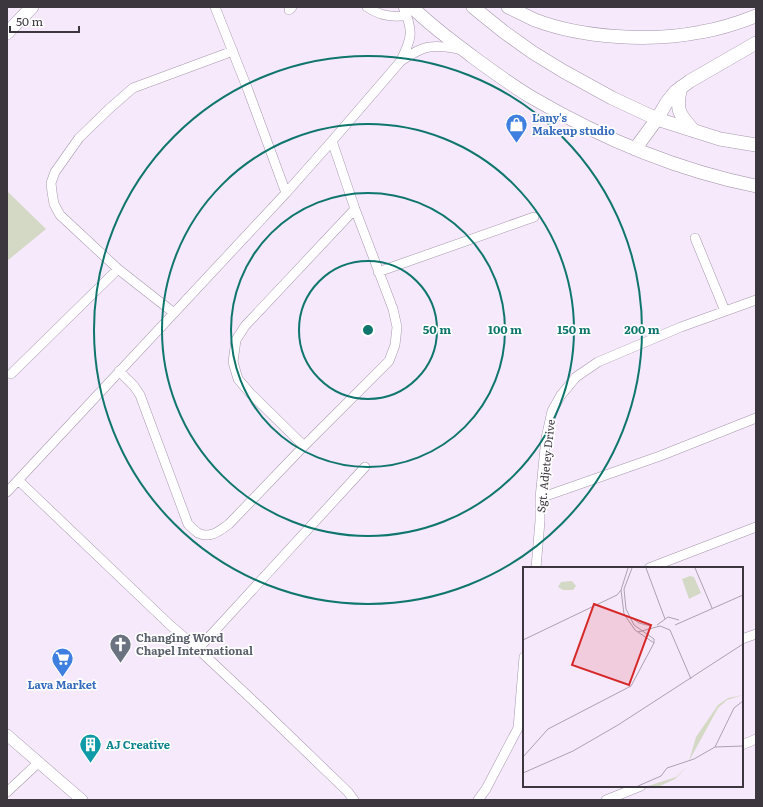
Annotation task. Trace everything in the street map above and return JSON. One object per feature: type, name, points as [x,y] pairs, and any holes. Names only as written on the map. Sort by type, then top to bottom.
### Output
[{"type":"main road","points":[[7,33],[32,7]]},
{"type":"main road","points":[[474,7],[504,32],[563,71],[612,98],[657,119],[720,139],[756,145]]},
{"type":"main road","points":[[508,7],[536,20],[562,28],[590,34],[617,37],[672,36],[699,33],[721,28],[756,16]]},
{"type":"main road","points":[[408,10],[530,97],[599,134],[672,163],[730,181],[756,186]]},
{"type":"main road","points":[[635,149],[675,92],[756,43]]},
{"type":"main road","points":[[681,87],[678,102],[679,109],[685,122],[694,131]]},
{"type":"street","points":[[215,7],[286,193]]},
{"type":"street","points":[[7,492],[286,193],[400,62],[407,48],[410,37],[408,10],[398,17],[390,17],[367,7]]},
{"type":"street","points":[[400,62],[419,50],[428,47],[438,46],[464,50]]},
{"type":"street","points":[[174,313],[118,269],[60,215],[54,204],[51,183],[55,172],[79,138],[133,88],[233,51]]},
{"type":"street","points":[[119,371],[134,386],[140,395],[188,524],[198,533],[206,535],[215,534],[229,524],[389,361],[395,345],[397,328],[393,310],[355,209],[332,141]]},
{"type":"street","points":[[304,446],[250,393],[238,379],[233,362],[236,340],[245,326],[355,209]]},
{"type":"street","points":[[378,272],[534,217]]},
{"type":"street","points":[[695,238],[725,311]]},
{"type":"street","points":[[11,374],[118,269]]},
{"type":"street","name":"Sgt. Adjetey Drive","points":[[536,567],[540,521],[540,498],[546,438],[552,412],[561,395],[576,377],[598,362],[681,327],[756,300]]},
{"type":"street","points":[[540,498],[660,456],[756,418]]},
{"type":"street","points":[[198,650],[365,467]]},
{"type":"street","points":[[18,480],[263,710],[348,792],[354,800]]},
{"type":"street","points":[[652,567],[756,527]]},
{"type":"street","points":[[743,640],[756,634]]},
{"type":"street","points":[[478,800],[486,789],[521,727],[523,680]]},
{"type":"street","points":[[7,734],[38,763],[82,800]]},
{"type":"street","points":[[743,745],[756,739]]},
{"type":"street","points":[[7,792],[38,763]]},
{"type":"street","points":[[606,800],[638,787]]},
{"type":"green space","points":[[7,191],[46,229],[7,261]]},
{"type":"place","name":"Lany's Makeup studio","points":[[517,144]]},
{"type":"place","name":"Changing Word Chapel International","points":[[120,664]]},
{"type":"place","name":"Lava Market","points":[[62,678]]},
{"type":"place","name":"AJ Creative","points":[[91,764]]}]
